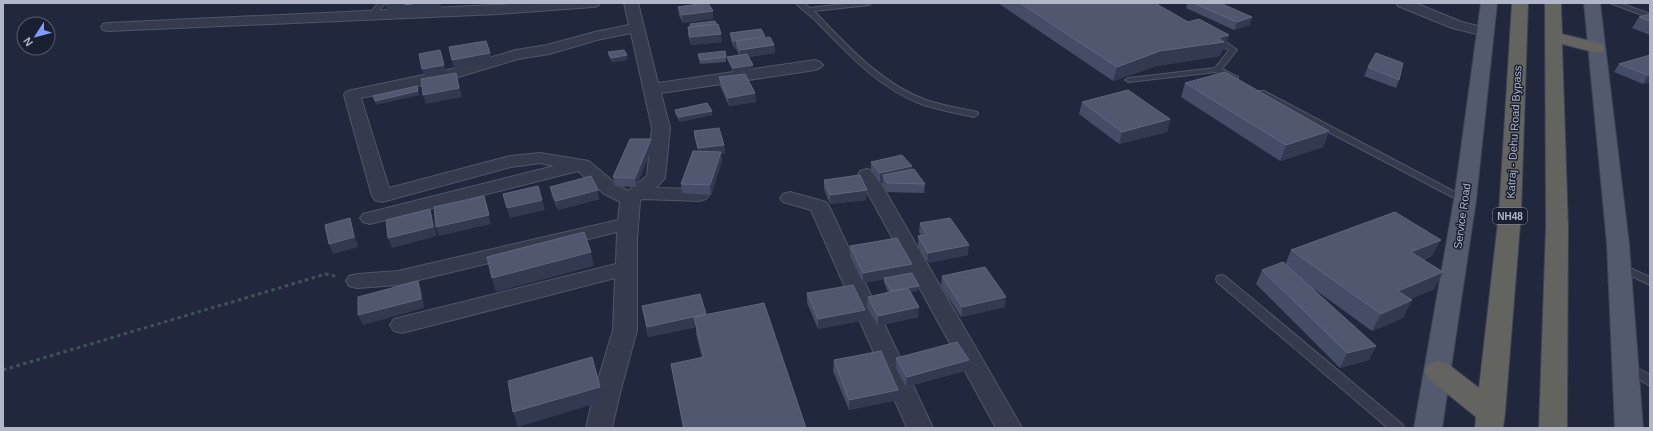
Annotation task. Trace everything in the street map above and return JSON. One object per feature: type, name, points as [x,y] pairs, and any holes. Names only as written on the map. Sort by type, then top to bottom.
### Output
[{"type":"highway","name":"Katraj - Dehu Road Bypass","points":[[1490,420],[1510,213],[1520,3]]},
{"type":"highway","points":[[1553,3],[1557,227],[1553,428]]},
{"type":"highway","points":[[1554,37],[1597,48]]},
{"type":"highway","points":[[1438,371],[1490,420]]},
{"type":"main road","name":"Service Road","points":[[1428,428],[1465,200],[1489,3]]},
{"type":"main road","points":[[1592,3],[1619,266],[1629,428]]},
{"type":"street","points":[[108,27],[498,10],[593,3]]},
{"type":"street","points":[[599,428],[607,393],[625,330],[628,224],[634,196],[656,178],[661,128],[631,3]]},
{"type":"street","points":[[1403,3],[1458,25],[1485,32]]},
{"type":"street","points":[[637,28],[595,36],[549,49],[516,55],[455,73],[352,95],[382,196],[510,162],[540,158],[582,164],[610,189],[634,196],[699,195]]},
{"type":"street","points":[[652,89],[766,73],[814,64]]},
{"type":"street","points":[[370,218],[582,164]]},
{"type":"street","points":[[867,175],[1009,428]]},
{"type":"street","points":[[790,198],[819,206],[920,428]]},
{"type":"street","points":[[357,281],[398,278],[628,224]]},
{"type":"street","points":[[402,325],[626,268]]},
{"type":"lane","points":[[372,16],[382,3]]},
{"type":"lane","points":[[799,3],[809,10],[870,70],[896,89],[923,102],[938,107],[974,114]]},
{"type":"lane","points":[[809,10],[869,3]]},
{"type":"lane","points":[[1613,3],[1650,16]]},
{"type":"lane","points":[[1206,34],[1233,50],[1217,70]]},
{"type":"lane","points":[[1129,80],[1217,70],[1465,200]]},
{"type":"lane","points":[[1619,266],[1650,282]]},
{"type":"lane","points":[[1221,279],[1397,428]]},
{"type":"lane","points":[[1625,366],[1650,381]]},
{"type":"path","points":[[3,370],[326,274],[357,281]]},
{"type":"building","points":[[405,3],[418,3],[405,5]]},
{"type":"building","points":[[708,3],[713,11],[682,15],[678,7]]},
{"type":"building","points":[[1020,3],[1155,3],[1188,22],[1199,19],[1229,35],[1218,38],[1224,42],[1160,51],[1117,67]]},
{"type":"building","points":[[1193,3],[1220,3],[1252,17],[1237,22]]},
{"type":"building","points":[[1650,14],[1650,21],[1639,17]]},
{"type":"building","points":[[715,21],[716,24],[691,27],[690,24]]},
{"type":"building","points":[[718,24],[721,34],[690,37],[688,27]]},
{"type":"building","points":[[761,29],[765,36],[734,41],[730,33]]},
{"type":"building","points":[[770,37],[774,45],[740,50],[736,41]]},
{"type":"building","points":[[486,41],[490,53],[452,60],[449,47]]},
{"type":"building","points":[[440,50],[444,65],[422,69],[419,54]]},
{"type":"building","points":[[624,50],[627,55],[611,58],[608,52]]},
{"type":"building","points":[[725,51],[726,57],[700,60],[698,54]]},
{"type":"building","points":[[1376,53],[1403,63],[1399,80],[1368,67]]},
{"type":"building","points":[[747,54],[753,65],[733,68],[727,57]]},
{"type":"building","points":[[1650,55],[1650,75],[1619,64]]},
{"type":"building","points":[[1225,72],[1329,131],[1286,145],[1185,83]]},
{"type":"building","points":[[456,73],[459,88],[423,95],[421,79]]},
{"type":"building","points":[[745,74],[755,93],[728,98],[719,77]]},
{"type":"building","points":[[417,86],[418,91],[375,101],[373,96]]},
{"type":"building","points":[[1128,90],[1170,119],[1122,132],[1082,102]]},
{"type":"building","points":[[707,103],[712,111],[679,117],[675,110]]},
{"type":"building","points":[[719,128],[724,145],[698,148],[694,131]]},
{"type":"building","points":[[630,139],[651,139],[635,178],[613,177]]},
{"type":"building","points":[[693,151],[721,152],[710,185],[681,184]]},
{"type":"building","points":[[902,155],[912,166],[880,173],[871,162]]},
{"type":"building","points":[[914,169],[925,184],[887,183],[883,175]]},
{"type":"building","points":[[860,175],[867,190],[830,195],[824,180]]},
{"type":"building","points":[[591,176],[598,190],[556,201],[550,187]]},
{"type":"building","points":[[538,186],[542,200],[507,208],[503,194]]},
{"type":"building","points":[[484,196],[489,215],[436,227],[434,207]]},
{"type":"building","points":[[430,209],[433,227],[388,238],[386,220]]},
{"type":"building","points":[[1395,212],[1441,240],[1411,252],[1443,272],[1398,291],[1412,300],[1381,314],[1291,250]]},
{"type":"building","points":[[350,218],[354,237],[329,244],[325,225]]},
{"type":"building","points":[[950,218],[969,245],[928,253],[918,236],[927,235],[920,223]]},
{"type":"building","points":[[584,232],[591,252],[492,278],[487,257]]},
{"type":"building","points":[[897,238],[912,264],[863,273],[850,246]]},
{"type":"building","points":[[1283,262],[1376,346],[1347,353],[1262,270]]},
{"type":"building","points":[[985,267],[1006,297],[962,307],[942,276]]},
{"type":"building","points":[[912,273],[919,286],[891,291],[884,278]]},
{"type":"building","points":[[418,281],[421,299],[358,315],[358,297]]},
{"type":"building","points":[[853,285],[865,310],[818,319],[807,293]]},
{"type":"building","points":[[908,288],[919,307],[878,316],[868,297]]},
{"type":"building","points":[[700,294],[706,314],[647,327],[642,306]]},
{"type":"building","points":[[764,303],[806,428],[684,428],[671,364],[704,357],[694,317]]},
{"type":"building","points":[[957,342],[969,360],[907,377],[896,358]]},
{"type":"building","points":[[881,351],[898,390],[849,400],[834,360]]},
{"type":"building","points":[[592,357],[600,387],[513,412],[508,381]]}]
